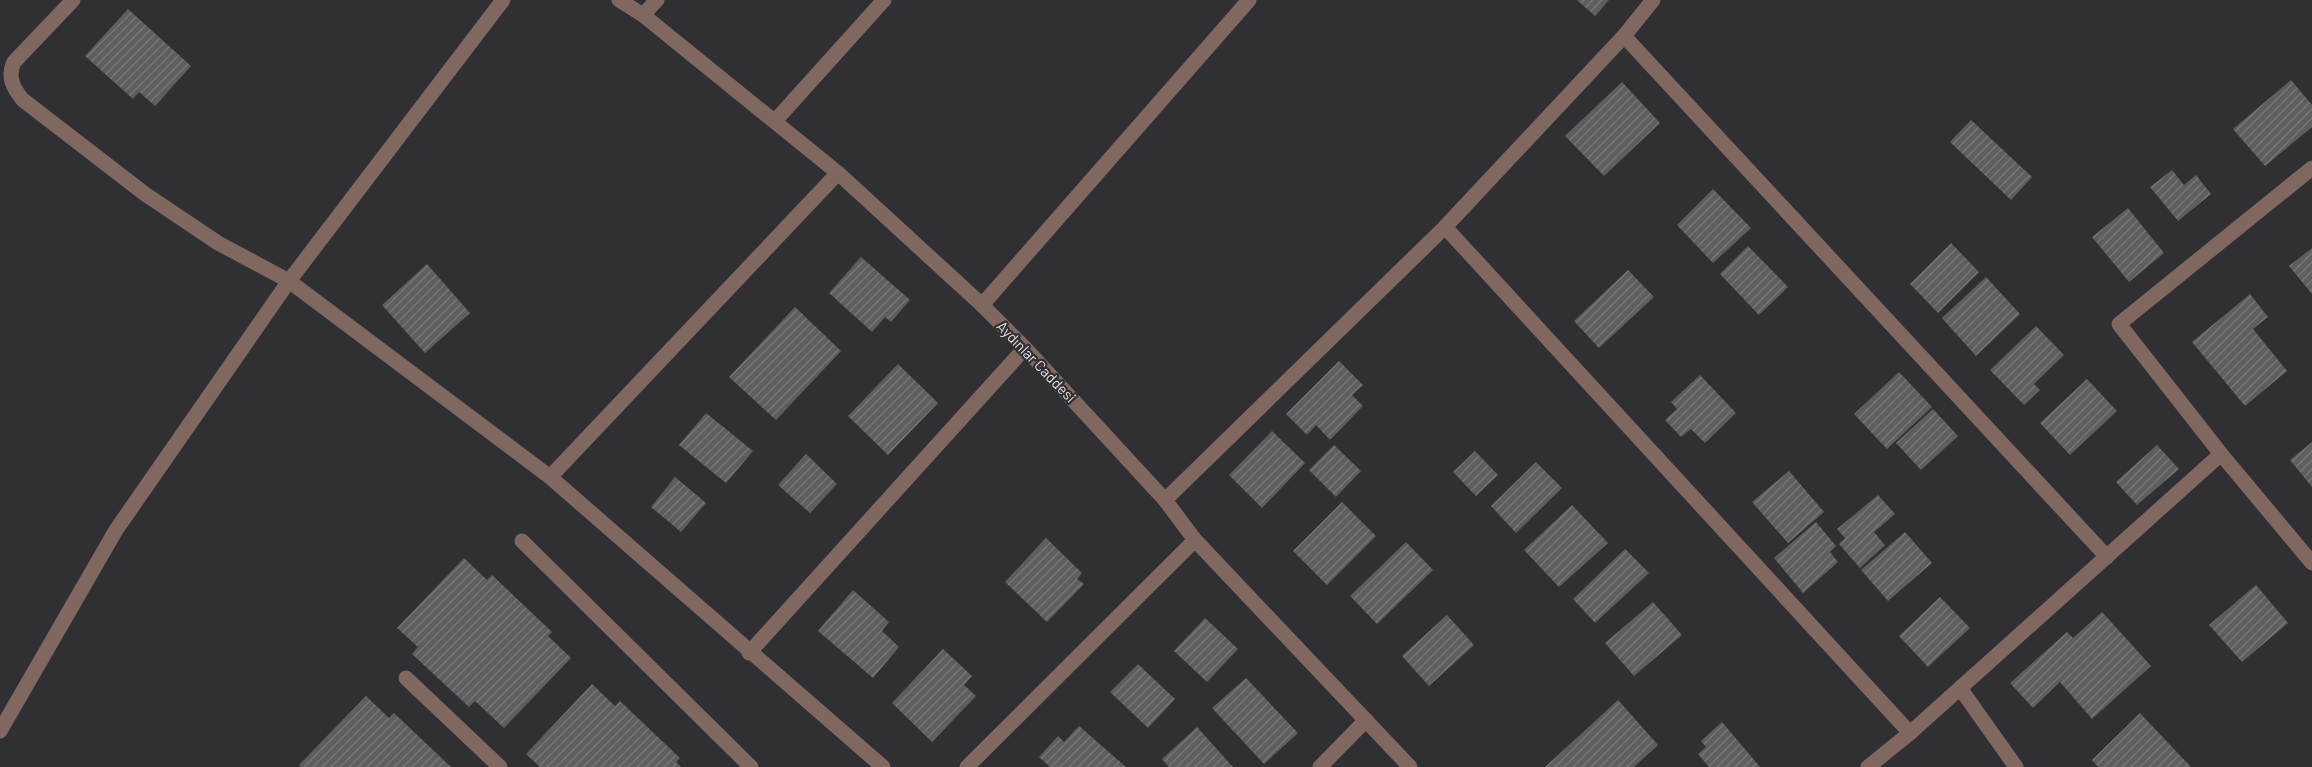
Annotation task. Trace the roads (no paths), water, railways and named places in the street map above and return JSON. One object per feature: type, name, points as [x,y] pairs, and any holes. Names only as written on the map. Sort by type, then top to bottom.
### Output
[{"type":"street","points":[[73,0],[14,63],[6,85],[145,194],[218,243],[289,281],[550,477],[883,767]]},
{"type":"street","points":[[0,731],[116,530],[289,281],[503,0]]},
{"type":"street","name":"Aydınlar Caddesi","points":[[619,0],[643,15],[838,173],[982,305],[1025,348],[1165,501],[1195,540],[1410,767]]},
{"type":"street","points":[[643,15],[657,0]]},
{"type":"street","points":[[775,121],[884,0]]},
{"type":"street","points":[[982,305],[1249,0]]},
{"type":"street","points":[[1165,501],[1445,227],[1624,36],[1653,0]]},
{"type":"street","points":[[1624,36],[2107,557]]},
{"type":"street","points":[[2312,168],[2119,324],[2221,454],[2312,562]]},
{"type":"street","points":[[550,477],[838,173]]},
{"type":"street","points":[[1445,227],[1910,733]]},
{"type":"street","points":[[750,653],[1025,348]]},
{"type":"street","points":[[1868,767],[1910,733],[2221,454]]},
{"type":"street","points":[[967,767],[1195,540]]},
{"type":"street","points":[[522,541],[751,767]]},
{"type":"street","points":[[406,678],[500,767]]},
{"type":"street","points":[[1960,688],[2016,767]]},
{"type":"street","points":[[1320,767],[1366,720]]}]
